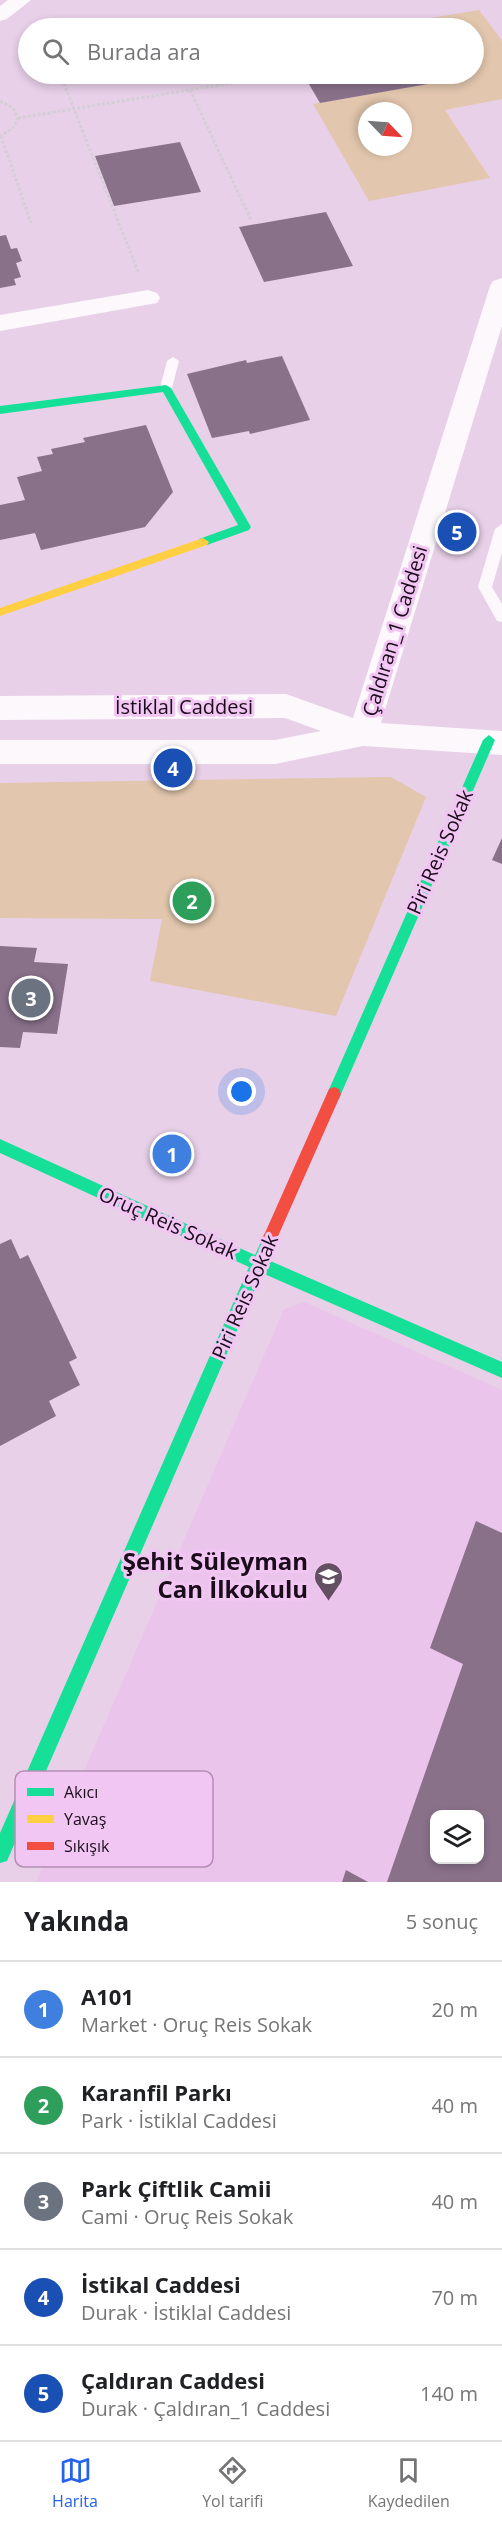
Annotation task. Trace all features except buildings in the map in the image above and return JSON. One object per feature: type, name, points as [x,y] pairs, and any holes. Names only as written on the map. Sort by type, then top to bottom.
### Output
[{"type":"street","points":[[0,15],[21,0]]},
{"type":"street","name":"Çaldıran_1 Caddesi","points":[[363,735],[502,286]]},
{"type":"street","points":[[0,323],[148,298]]},
{"type":"street","points":[[0,410],[166,388],[245,527],[0,612]]},
{"type":"street","name":"İstiklal Caddesi","points":[[0,708],[286,706],[363,735]]},
{"type":"street","name":"İstiklal Caddesi","points":[[0,752],[275,752],[363,735],[496,742]]},
{"type":"street","name":"Piri Reis Sokak","points":[[36,1771],[259,1264],[496,742]]},
{"type":"street","name":"Oruç Reis Sokak","points":[[0,1146],[259,1264],[502,1370]]},
{"type":"street","name":"Piri Reis Sokak","points":[[0,1854],[15,1820]]},
{"type":"lane","points":[[166,388],[173,361]]},
{"type":"lane","points":[[502,529],[484,587],[502,616]]},
{"type":"path","points":[[64,84],[148,298]]},
{"type":"path","points":[[18,118],[226,84]]},
{"type":"path","points":[[189,90],[251,220]]},
{"type":"path","points":[[0,101],[13,108],[18,118]]},
{"type":"path","points":[[18,118],[13,128],[0,136],[31,223]]},
{"type":"shaded area","points":[[479,10],[502,41],[502,99],[445,110],[490,178],[369,201],[313,104],[427,84],[484,84],[484,18],[431,18]]},
{"type":"shaded area","points":[[391,777],[426,797],[336,1016],[150,981],[162,919],[0,918],[0,783]]},
{"type":"shaded area","name":"Şehit Süleyman Can İlkokulu","points":[[304,1302],[502,1390],[502,1882],[36,1882],[42,1867],[213,1867],[213,1771],[84,1771],[284,1309]]},
{"type":"traffic: fast","points":[[0,410],[166,388],[245,527],[203,542]]},
{"type":"traffic: fast","points":[[334,1094],[489,740]]},
{"type":"traffic: fast","points":[[0,1146],[259,1264],[502,1370]]},
{"type":"traffic: fast","points":[[36,1771],[270,1238]]},
{"type":"traffic: fast","points":[[0,1854],[15,1820]]},
{"type":"traffic: slow","points":[[0,612],[203,542]]},
{"type":"traffic: jam","points":[[270,1238],[334,1094]]},
{"type":"place","name":"Çaldıran Caddesi","points":[[457,532]]},
{"type":"place","name":"İstikal Caddesi","points":[[173,768]]},
{"type":"place","name":"Karanfil Parkı","points":[[192,901]]},
{"type":"place","name":"Park Çiftlik Camii","points":[[31,998]]},
{"type":"place","name":"A101","points":[[172,1154]]},
{"type":"place","name":"Şehit Süleyman Can İlkokulu","points":[[329,1602]]}]
